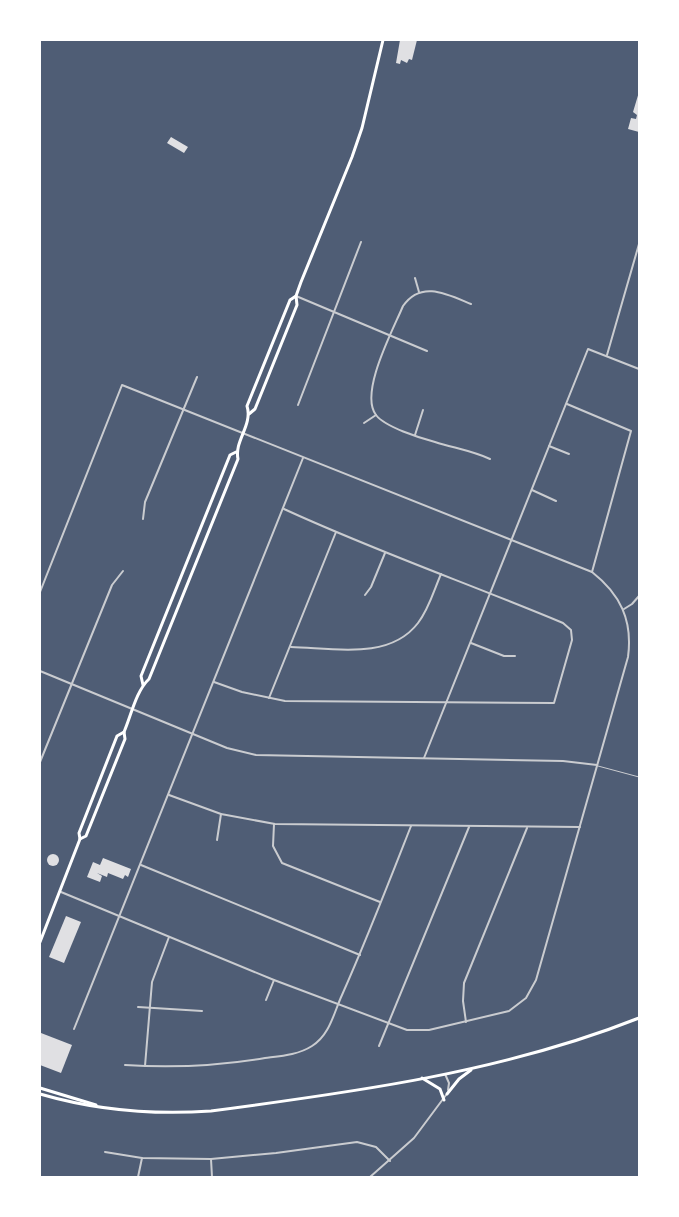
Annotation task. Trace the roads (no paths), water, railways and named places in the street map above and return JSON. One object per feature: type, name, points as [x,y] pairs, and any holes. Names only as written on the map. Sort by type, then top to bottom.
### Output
[{"type":"main road","points":[[249,414],[255,409],[297,306],[296,296],[352,156],[362,128],[383,40]]},
{"type":"main road","points":[[80,839],[86,836],[125,739],[124,732],[143,684],[149,679],[238,458],[236,452],[249,414],[247,406],[290,300],[296,296]]},
{"type":"main road","points":[[143,684],[141,676],[230,455],[236,452]]},
{"type":"main road","points":[[40,942],[80,839],[78,833],[117,736],[124,732]]},
{"type":"main road","points":[[40,1094],[99,1106],[174,1113],[211,1111],[473,1069],[558,1046],[639,1018]]},
{"type":"main road","points":[[447,1094],[460,1079],[473,1069]]},
{"type":"main road","points":[[422,1078],[440,1089],[444,1100]]},
{"type":"main road","points":[[40,1088],[99,1106]]},
{"type":"street","points":[[298,404],[361,242]]},
{"type":"street","points":[[607,355],[639,244]]},
{"type":"street","points":[[415,278],[420,292]]},
{"type":"street","points":[[471,304],[437,290],[420,292],[406,302],[371,388],[371,402],[376,416],[386,423],[415,435],[490,460]]},
{"type":"street","points":[[296,296],[392,334],[427,351]]},
{"type":"street","points":[[424,758],[588,349],[639,369]]},
{"type":"street","points":[[143,519],[145,502],[197,377]]},
{"type":"street","points":[[40,592],[122,385],[592,572],[610,588],[624,609],[628,625],[628,657],[581,827],[530,993],[521,1003],[509,1011],[420,1031],[407,1030],[274,980],[60,892]]},
{"type":"street","points":[[566,404],[632,431],[592,572]]},
{"type":"street","points":[[415,435],[423,410]]},
{"type":"street","points":[[364,422],[376,416]]},
{"type":"street","points":[[549,446],[569,454]]},
{"type":"street","points":[[74,1029],[284,509],[303,457]]},
{"type":"street","points":[[532,490],[556,500]]},
{"type":"street","points":[[214,682],[242,692],[285,701],[554,703],[572,640],[571,630],[563,623],[491,592],[385,553],[284,509]]},
{"type":"street","points":[[269,698],[336,532]]},
{"type":"street","points":[[365,594],[371,588],[385,553]]},
{"type":"street","points":[[40,762],[112,586],[122,571]]},
{"type":"street","points":[[291,647],[366,649],[393,643],[411,631],[422,618],[441,574]]},
{"type":"street","points":[[624,609],[639,596]]},
{"type":"street","points":[[471,643],[504,656],[515,656]]},
{"type":"street","points":[[40,672],[134,708],[227,748],[256,755],[562,761],[597,765]]},
{"type":"street","points":[[169,795],[221,814],[274,824],[528,828],[581,827]]},
{"type":"street","points":[[217,840],[221,814]]},
{"type":"street","points":[[274,824],[273,846],[282,863],[381,903]]},
{"type":"street","points":[[125,1065],[218,1066],[298,1053],[312,1046],[323,1036],[338,1004],[360,955],[411,826]]},
{"type":"street","points":[[379,1046],[470,827]]},
{"type":"street","points":[[466,1022],[463,1001],[464,983],[528,828]]},
{"type":"street","points":[[141,865],[360,955]]},
{"type":"street","points":[[145,1066],[149,1009],[154,974],[169,937]]},
{"type":"street","points":[[266,1000],[274,980]]},
{"type":"street","points":[[138,1008],[202,1012]]},
{"type":"street","points":[[370,1177],[414,1138],[444,1100],[449,1083],[445,1074]]},
{"type":"street","points":[[105,1152],[142,1158],[211,1159],[268,1154],[357,1142],[376,1147],[390,1161]]},
{"type":"street","points":[[138,1177],[142,1158]]},
{"type":"street","points":[[211,1159],[212,1177]]},
{"type":"lane","points":[[597,765],[639,777]]},
{"type":"water","points":[[40,40],[639,40],[639,1177],[40,1177]]}]
